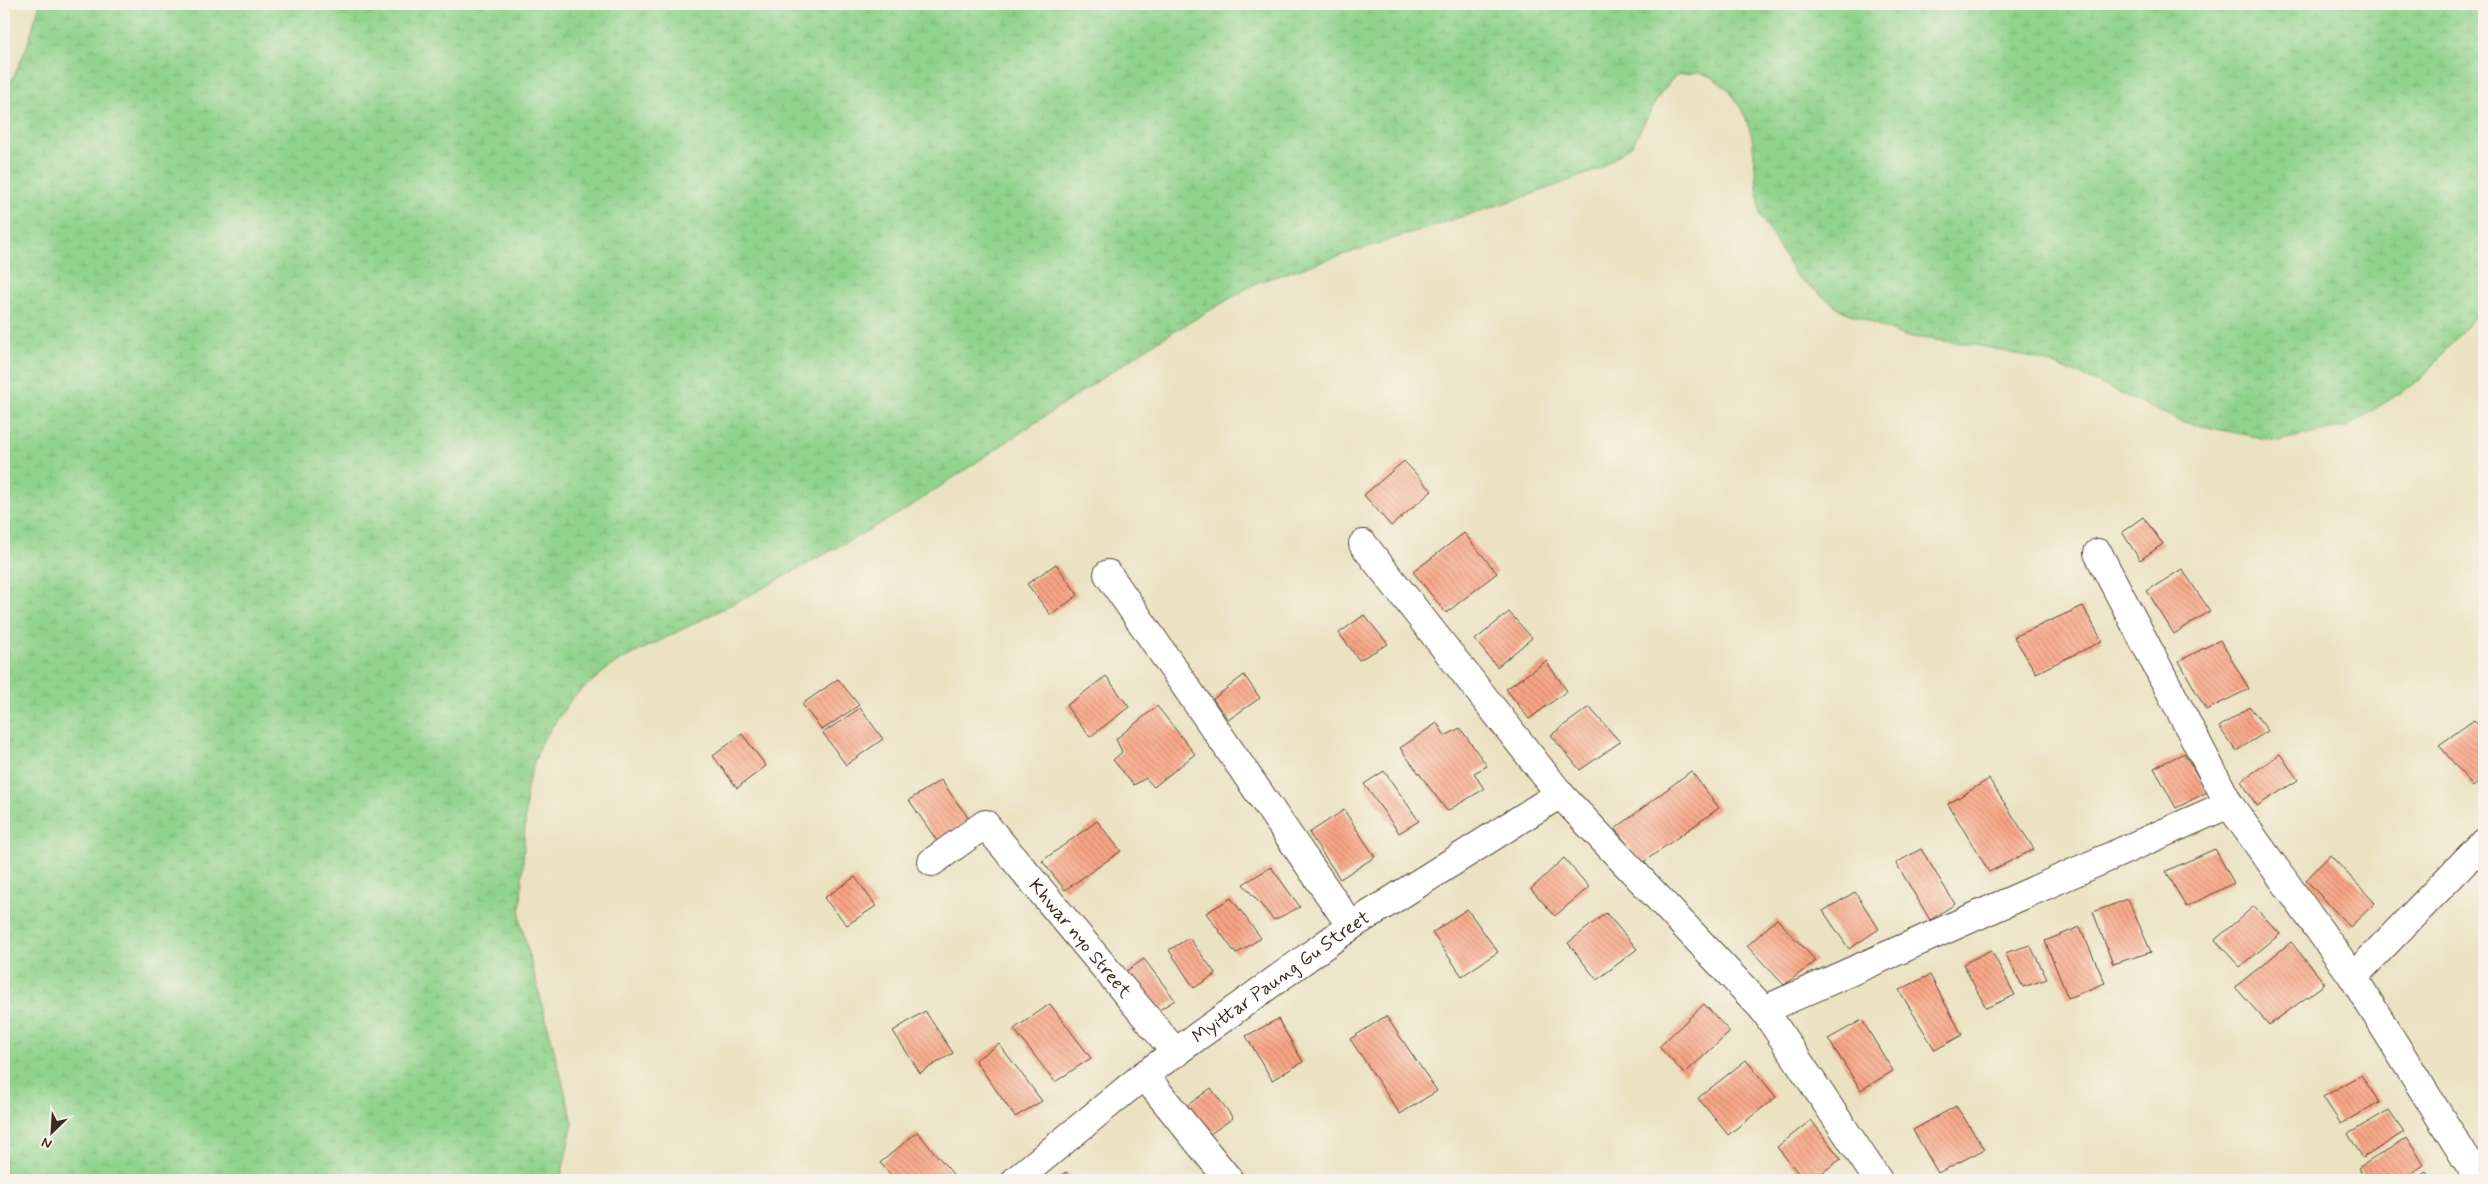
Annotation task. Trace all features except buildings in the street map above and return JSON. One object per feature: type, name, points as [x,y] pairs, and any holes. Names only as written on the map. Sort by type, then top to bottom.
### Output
[{"type":"street","points":[[1363,544],[1560,794],[1764,1010],[1878,1180]]},
{"type":"street","points":[[2098,553],[2229,804],[2352,977],[2480,1180]]},
{"type":"street","points":[[1108,574],[1351,926]]},
{"type":"street","name":"Myittar Paung Gu Street","points":[[1016,1180],[1144,1076],[1351,926],[1560,794]]},
{"type":"street","points":[[1764,1010],[2229,804]]},
{"type":"street","name":"Khwar nyo Street","points":[[932,862],[985,824],[1176,1052]]},
{"type":"street","points":[[2352,977],[2484,842]]},
{"type":"street","points":[[1144,1076],[1229,1180]]},
{"type":"green space","points":[[40,4],[2484,4],[2484,306],[2419,381],[2348,426],[2277,441],[2182,422],[2085,377],[2041,360],[1976,345],[1904,336],[1841,310],[1795,275],[1760,215],[1752,136],[1743,112],[1729,90],[1712,77],[1698,72],[1676,75],[1660,94],[1632,145],[1600,169],[1533,194],[1258,282],[1156,342],[905,510],[754,593],[612,665],[573,697],[540,744],[527,786],[520,920],[573,1123],[560,1180],[4,1180],[4,98],[26,49]]}]
